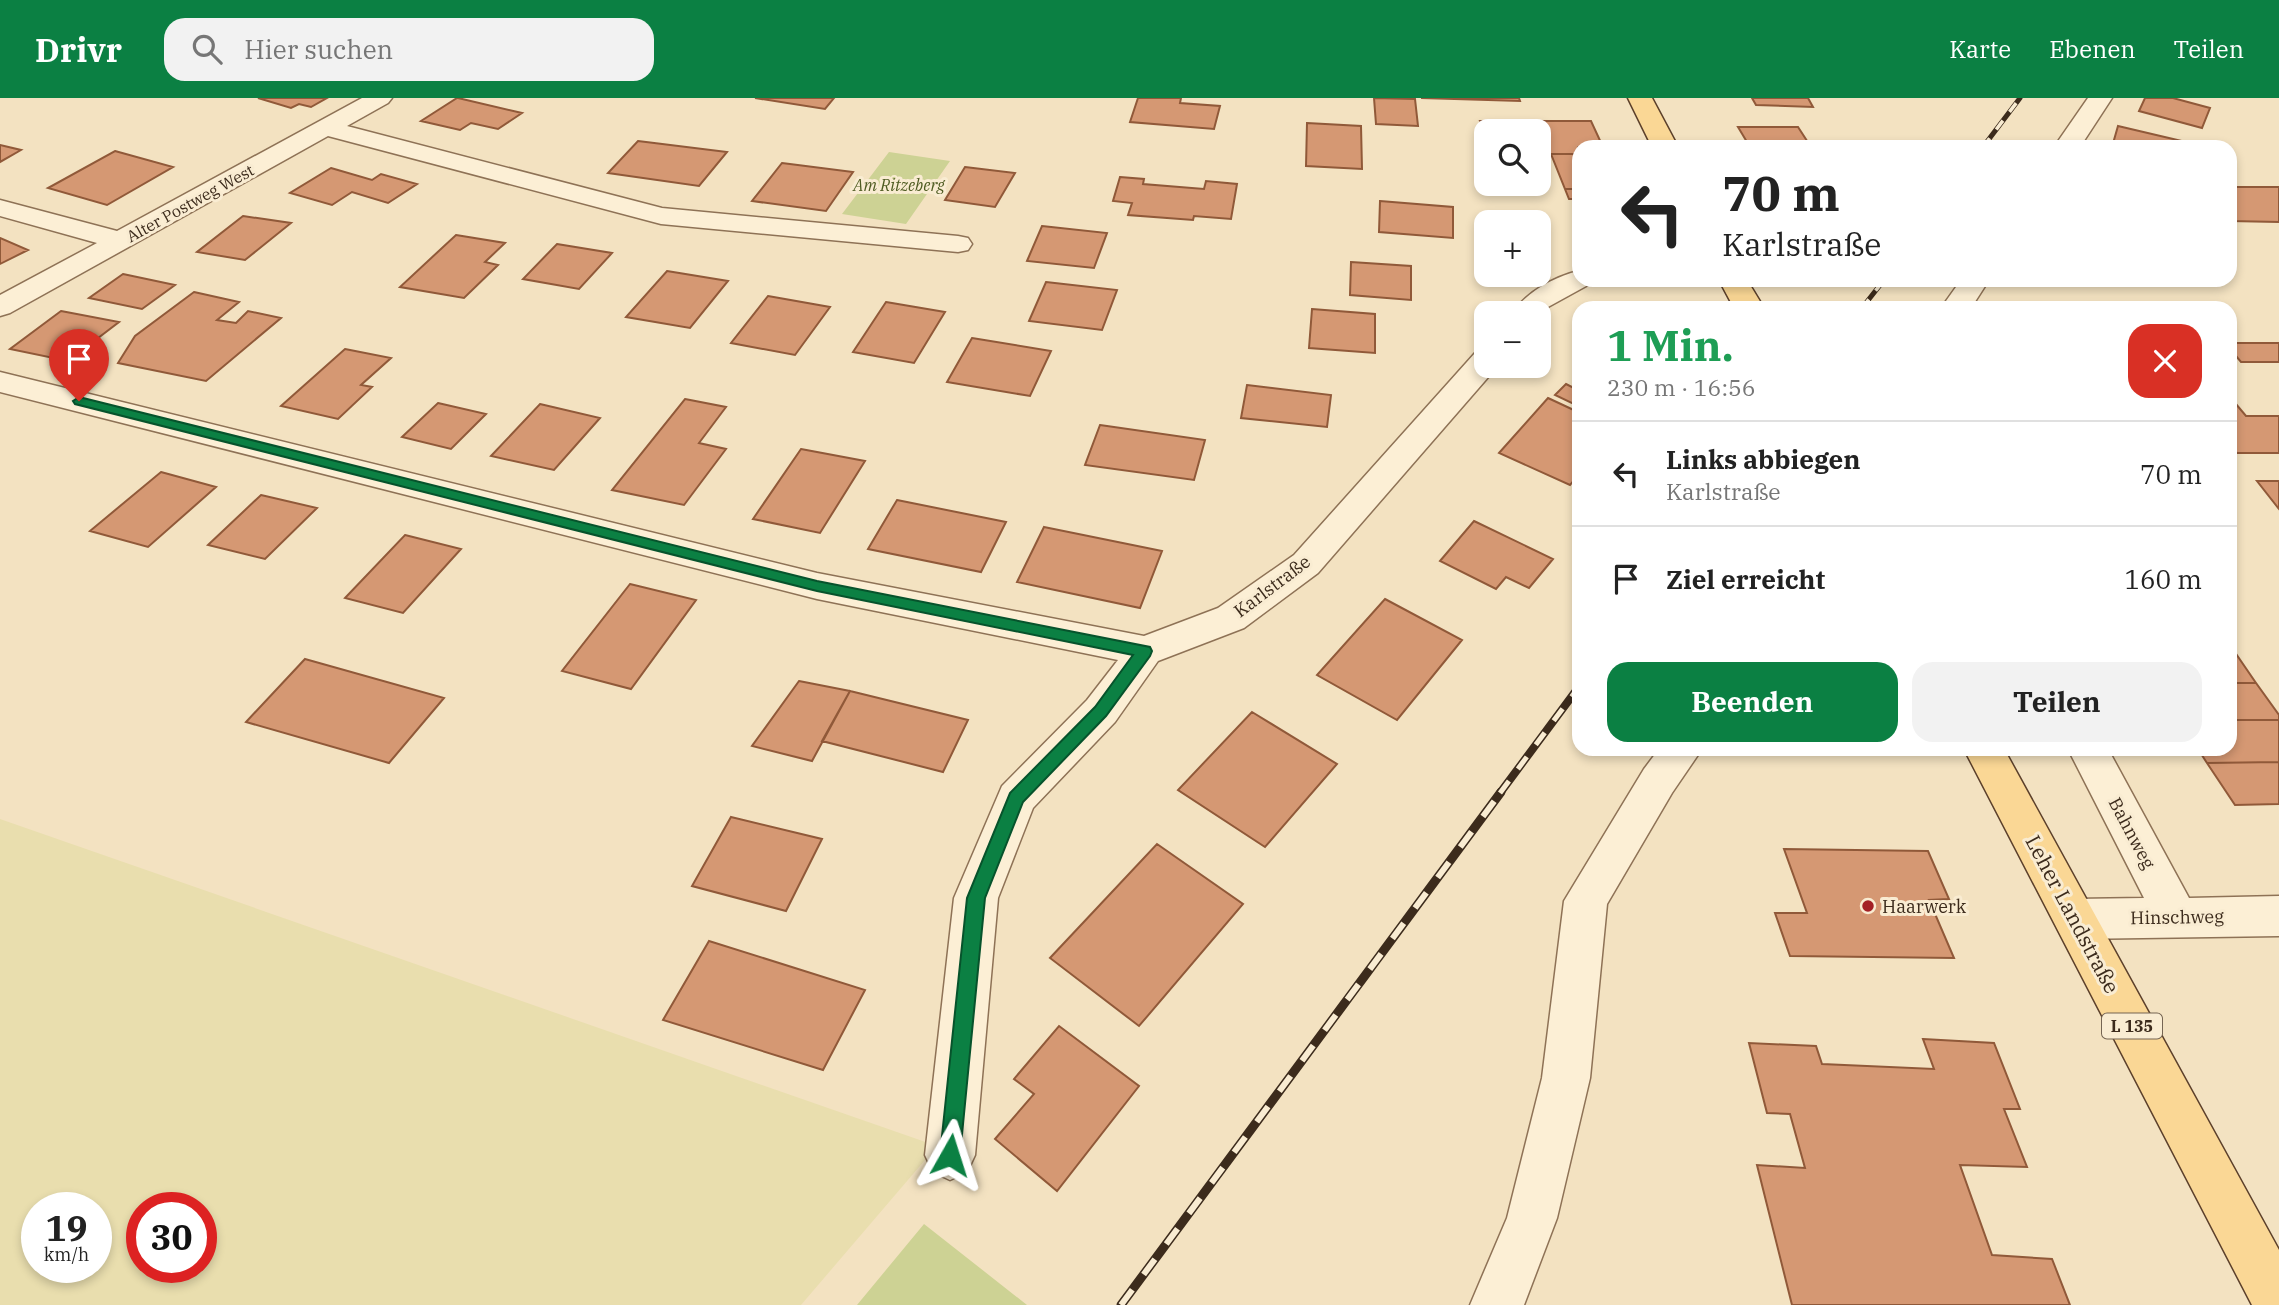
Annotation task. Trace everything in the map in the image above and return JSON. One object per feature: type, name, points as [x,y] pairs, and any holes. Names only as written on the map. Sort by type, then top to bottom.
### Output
[{"type":"main road","points":[[1640,98],[1661,140]]},
{"type":"main road","name":"Leher Landstraße","points":[[1988,756],[2279,1303]]},
{"type":"street","name":"Alter Postweg West","points":[[0,307],[380,98]]},
{"type":"street","points":[[2072,140],[2100,98]]},
{"type":"street","points":[[325,128],[661,216],[958,244]]},
{"type":"street","points":[[0,208],[122,241]]},
{"type":"street","points":[[1538,301],[1572,282]]},
{"type":"street","name":"Karlstraße","points":[[1144,651],[1231,618],[1306,564],[1474,374]]},
{"type":"street","points":[[0,382],[817,586],[1144,651],[1101,712],[1016,798],[976,898],[950,1155]]},
{"type":"street","points":[[1497,1305],[1532,1219],[1566,1078],[1586,901],[1658,781],[1677,756]]},
{"type":"street","name":"Bahnweg","points":[[2092,756],[2176,917]]},
{"type":"street","name":"Hinschweg","points":[[2075,919],[2279,916]]},
{"type":"shaded area","points":[[0,819],[937,1146],[801,1305],[0,1305]]},
{"type":"green space","name":"Am Ritzeberg","points":[[889,152],[950,161],[906,224],[842,214]]},
{"type":"green space","points":[[924,1224],[1027,1305],[857,1305]]},
{"type":"building","points":[[258,98],[327,98],[311,107],[299,104],[291,108]]},
{"type":"building","points":[[457,98],[522,113],[498,129],[471,123],[460,130],[421,121]]},
{"type":"building","points":[[755,98],[834,98],[825,109]]},
{"type":"building","points":[[1138,98],[1181,98],[1180,103],[1220,106],[1214,129],[1130,122]]},
{"type":"building","points":[[1374,98],[1415,99],[1418,126],[1376,124]]},
{"type":"building","points":[[1421,98],[1519,98],[1520,101]]},
{"type":"building","points":[[1752,98],[1808,98],[1813,107],[1756,105]]},
{"type":"building","points":[[2145,98],[2173,98],[2210,108],[2202,128],[2139,111]]},
{"type":"building","points":[[1551,121],[1591,121],[1600,140],[1572,140],[1572,154],[1551,154]]},
{"type":"building","points":[[1307,123],[1361,126],[1362,169],[1306,166]]},
{"type":"building","points":[[2118,126],[2178,140],[2114,140]]},
{"type":"building","points":[[1738,127],[1798,127],[1806,140],[1746,140]]},
{"type":"building","points":[[638,141],[727,152],[699,186],[608,173]]},
{"type":"building","points":[[0,145],[21,150],[0,162]]},
{"type":"building","points":[[115,151],[173,167],[107,205],[48,188]]},
{"type":"building","points":[[1551,154],[1572,154],[1572,189],[1565,189]]},
{"type":"building","points":[[782,163],[853,172],[826,211],[752,201]]},
{"type":"building","points":[[965,167],[1015,173],[995,207],[945,200]]},
{"type":"building","points":[[331,168],[372,180],[381,174],[417,184],[388,203],[352,192],[332,205],[290,193]]},
{"type":"building","points":[[1120,177],[1144,179],[1143,184],[1204,189],[1206,181],[1237,184],[1231,219],[1194,216],[1193,220],[1128,215],[1132,203],[1113,201]]},
{"type":"building","points":[[2237,187],[2279,187],[2279,222],[2237,221]]},
{"type":"building","points":[[1565,189],[1572,189],[1572,199],[1569,199]]},
{"type":"building","points":[[1380,201],[1453,207],[1453,238],[1379,232]]},
{"type":"building","points":[[243,216],[291,223],[245,260],[197,252]]},
{"type":"building","points":[[1042,226],[1107,233],[1094,268],[1027,261]]},
{"type":"building","points":[[456,235],[505,243],[485,262],[498,265],[464,298],[400,287]]},
{"type":"building","points":[[0,238],[28,250],[0,264]]},
{"type":"building","points":[[557,244],[612,253],[579,289],[523,279]]},
{"type":"building","points":[[1351,262],[1411,266],[1411,300],[1350,295]]},
{"type":"building","points":[[667,271],[728,281],[690,328],[626,317]]},
{"type":"building","points":[[123,274],[175,285],[142,309],[89,298]]},
{"type":"building","points":[[1046,282],[1117,290],[1102,330],[1029,321]]},
{"type":"building","points":[[194,292],[239,302],[217,320],[236,323],[248,311],[281,318],[206,381],[118,363],[135,336]]},
{"type":"building","points":[[768,296],[830,307],[795,355],[731,343]]},
{"type":"building","points":[[886,302],[945,312],[914,363],[853,352]]},
{"type":"building","points":[[1312,309],[1375,314],[1375,353],[1309,348]]},
{"type":"building","points":[[61,311],[119,322],[68,361],[10,349]]},
{"type":"building","points":[[972,338],[1051,351],[1030,396],[947,382]]},
{"type":"building","points":[[2237,343],[2279,343],[2279,362],[2241,362],[2237,357]]},
{"type":"building","points":[[345,349],[391,358],[361,385],[372,387],[338,419],[281,406]]},
{"type":"building","points":[[1566,384],[1572,387],[1572,403],[1555,395]]},
{"type":"building","points":[[1247,385],[1331,395],[1327,427],[1241,418]]},
{"type":"building","points":[[1548,398],[1572,409],[1570,485],[1499,453]]},
{"type":"building","points":[[685,399],[726,407],[699,443],[726,449],[684,505],[612,490]]},
{"type":"building","points":[[438,403],[486,414],[451,449],[402,437]]},
{"type":"building","points":[[540,404],[600,418],[554,470],[491,456]]},
{"type":"building","points":[[2237,405],[2246,416],[2279,416],[2279,453],[2237,453]]},
{"type":"building","points":[[1100,425],[1205,440],[1194,480],[1085,465]]},
{"type":"building","points":[[801,449],[865,461],[820,533],[753,519]]},
{"type":"building","points":[[161,472],[216,487],[148,547],[90,531]]},
{"type":"building","points":[[2257,481],[2279,481],[2279,509]]},
{"type":"building","points":[[261,495],[317,508],[265,559],[208,545]]},
{"type":"building","points":[[897,500],[1006,522],[981,572],[868,549]]},
{"type":"building","points":[[1474,521],[1553,559],[1529,588],[1506,577],[1496,589],[1440,561]]},
{"type":"building","points":[[1044,527],[1162,551],[1140,608],[1017,582]]},
{"type":"building","points":[[405,535],[461,549],[403,613],[345,598]]},
{"type":"building","points":[[630,584],[696,600],[631,689],[562,671]]},
{"type":"building","points":[[1385,599],[1462,640],[1397,720],[1317,675]]},
{"type":"building","points":[[2237,655],[2256,683],[2237,683]]},
{"type":"building","points":[[305,659],[444,698],[389,763],[246,722]]},
{"type":"building","points":[[799,681],[850,691],[812,761],[752,746]]},
{"type":"building","points":[[2237,683],[2256,683],[2279,715],[2279,720],[2237,720]]},
{"type":"building","points":[[850,691],[968,720],[943,772],[822,741]]},
{"type":"building","points":[[1252,712],[1337,764],[1265,847],[1178,790]]},
{"type":"building","points":[[2237,720],[2279,720],[2279,762],[2207,763],[2202,756],[2237,756]]},
{"type":"building","points":[[2279,762],[2279,804],[2235,805],[2207,763]]},
{"type":"building","points":[[731,817],[822,839],[786,911],[692,886]]},
{"type":"building","points":[[1157,844],[1243,904],[1139,1026],[1050,958]]},
{"type":"building","name":"Haarwerk","points":[[1784,849],[1928,851],[1949,899],[1929,900],[1954,958],[1790,956],[1775,913],[1807,913]]},
{"type":"building","points":[[709,941],[865,990],[823,1070],[663,1020]]},
{"type":"building","points":[[1059,1026],[1139,1086],[1057,1191],[995,1139],[1034,1094],[1014,1079]]},
{"type":"building","points":[[1923,1039],[1994,1043],[2020,1109],[2004,1109],[2027,1167],[1960,1165],[1992,1255],[2052,1259],[2070,1305],[1792,1305],[1757,1165],[1805,1168],[1790,1114],[1767,1113],[1749,1043],[1816,1046],[1822,1064],[1934,1069]]},
{"type":"railway","points":[[1988,140],[2020,98]]},
{"type":"railway","points":[[1868,301],[1878,287]]},
{"type":"railway","points":[[1500,793],[1572,696]]},
{"type":"railway","points":[[1121,1305],[1501,792]]},
{"type":"place","name":"Haarwerk","points":[[1868,906]]},
{"type":"route","points":[[79,401],[817,586],[1144,651],[1101,712],[1016,798],[976,898],[950,1155]]}]
